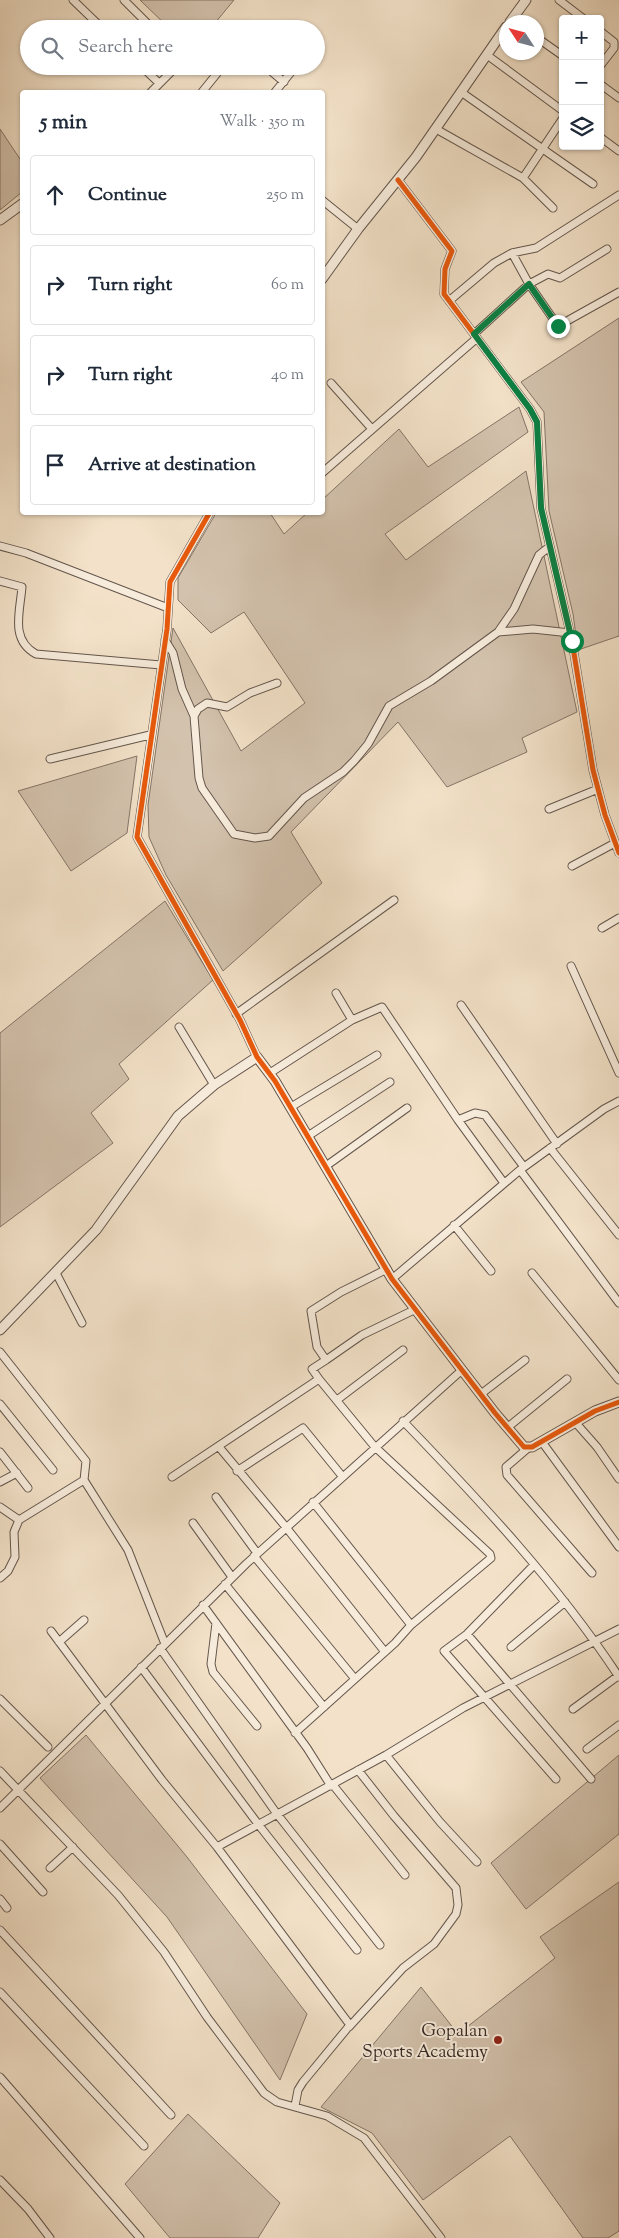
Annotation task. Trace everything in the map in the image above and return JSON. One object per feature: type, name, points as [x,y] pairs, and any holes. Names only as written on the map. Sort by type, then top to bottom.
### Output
[{"type":"street","points":[[73,0],[93,20]]},
{"type":"street","points":[[124,0],[144,20]]},
{"type":"street","points":[[516,15],[526,0]]},
{"type":"street","points":[[559,0],[579,15]]},
{"type":"street","points":[[604,34],[614,42],[614,48],[604,61]]},
{"type":"street","points":[[325,275],[358,229],[436,129],[499,39]]},
{"type":"street","points":[[544,43],[559,53]]},
{"type":"street","points":[[487,55],[559,108]]},
{"type":"street","points":[[150,75],[159,84]]},
{"type":"street","points":[[153,90],[168,75]]},
{"type":"street","points":[[204,90],[216,75]]},
{"type":"street","points":[[276,75],[284,82]]},
{"type":"street","points":[[277,90],[289,75]]},
{"type":"street","points":[[604,87],[619,98]]},
{"type":"street","points":[[462,92],[593,184]]},
{"type":"street","points":[[523,178],[559,124]]},
{"type":"street","points":[[436,129],[523,178],[553,208]]},
{"type":"street","points":[[604,140],[619,151]]},
{"type":"street","points":[[398,180],[452,251],[445,269],[444,294],[530,409],[537,422],[541,508],[570,633],[598,789],[619,854]]},
{"type":"street","points":[[449,301],[494,263],[512,253],[536,248],[619,196]]},
{"type":"street","points":[[325,202],[358,229]]},
{"type":"street","points":[[0,220],[20,205]]},
{"type":"street","points":[[325,470],[475,336],[529,284],[548,274],[560,278],[607,249]]},
{"type":"street","points":[[512,253],[529,284],[558,326],[619,292]]},
{"type":"street","points":[[331,383],[372,429]]},
{"type":"street","points":[[208,515],[170,582],[165,640],[137,836],[236,1014],[256,1057],[270,1073],[291,1107],[392,1279],[481,1394],[528,1448]]},
{"type":"street","points":[[0,546],[26,553],[168,608]]},
{"type":"street","points":[[165,640],[173,653],[182,689],[194,716],[199,778],[202,788],[234,834],[255,838],[269,836],[304,798],[343,772],[354,761],[368,744],[389,706],[431,681],[498,632],[514,609],[539,555],[549,547]]},
{"type":"street","points":[[0,581],[22,587],[19,629],[21,643],[27,650],[36,654],[161,666]]},
{"type":"street","points":[[498,632],[533,629],[570,633]]},
{"type":"street","points":[[194,716],[201,706],[207,703],[227,707],[250,693],[276,683]]},
{"type":"street","points":[[50,759],[150,735]]},
{"type":"street","points":[[549,809],[598,789]]},
{"type":"street","points":[[572,866],[615,844]]},
{"type":"street","points":[[236,1014],[394,900]]},
{"type":"street","points":[[602,928],[619,918]]},
{"type":"street","points":[[571,966],[619,1073]]},
{"type":"street","points":[[336,993],[352,1020]]},
{"type":"street","points":[[461,1004],[557,1144]]},
{"type":"street","points":[[270,1073],[352,1020],[379,1007],[385,1010],[458,1120],[504,1183]]},
{"type":"street","points":[[179,1027],[214,1085]]},
{"type":"street","points":[[291,1107],[377,1055]]},
{"type":"street","points":[[0,1330],[96,1230],[178,1116],[214,1085],[256,1057]]},
{"type":"street","points":[[308,1136],[390,1082]]},
{"type":"street","points":[[392,1279],[504,1183],[604,1109],[619,1101]]},
{"type":"street","points":[[326,1166],[407,1108]]},
{"type":"street","points":[[458,1120],[475,1113],[485,1114],[522,1169],[619,1303]]},
{"type":"street","points":[[550,1148],[619,1235]]},
{"type":"street","points":[[454,1225],[491,1271]]},
{"type":"street","points":[[326,1360],[317,1347],[311,1311],[341,1292],[387,1269]]},
{"type":"street","points":[[56,1273],[82,1323]]},
{"type":"street","points":[[532,1273],[619,1380]]},
{"type":"street","points":[[295,1733],[385,1652],[411,1625],[491,1558],[490,1554],[374,1446],[312,1369],[362,1335],[416,1309]]},
{"type":"street","points":[[337,1400],[403,1350]]},
{"type":"street","points":[[0,1352],[86,1461],[84,1480],[128,1550],[162,1646],[277,1814],[380,1945]]},
{"type":"street","points":[[481,1394],[525,1360]]},
{"type":"street","points":[[0,1808],[255,1555],[374,1446],[462,1370]]},
{"type":"street","points":[[172,1477],[319,1379]]},
{"type":"street","points":[[508,1427],[567,1379]]},
{"type":"street","points":[[592,1573],[507,1475],[506,1467],[528,1448],[542,1442],[575,1422],[619,1402]]},
{"type":"street","points":[[0,1404],[53,1470]]},
{"type":"street","points":[[403,1421],[494,1515],[596,1642],[618,1676],[573,1709]]},
{"type":"street","points":[[575,1422],[597,1447],[619,1479]]},
{"type":"street","points":[[237,1471],[303,1428],[342,1476]]},
{"type":"street","points":[[542,1442],[619,1547]]},
{"type":"street","points":[[218,1447],[286,1526],[385,1652]]},
{"type":"street","points":[[0,1452],[28,1488]]},
{"type":"street","points":[[0,1482],[17,1473]]},
{"type":"street","points":[[0,1578],[8,1571],[16,1557],[14,1532],[19,1520],[84,1480]]},
{"type":"street","points":[[216,1497],[255,1555],[355,1679]]},
{"type":"street","points":[[313,1502],[411,1625]]},
{"type":"street","points":[[0,1507],[19,1520]]},
{"type":"street","points":[[193,1523],[232,1577]]},
{"type":"street","points":[[534,1565],[467,1634],[444,1651],[556,1779]]},
{"type":"street","points":[[225,1584],[324,1707]]},
{"type":"street","points":[[511,1647],[565,1602]]},
{"type":"street","points":[[203,1605],[332,1785],[404,1875]]},
{"type":"street","points":[[59,1642],[84,1620]]},
{"type":"street","points":[[216,1623],[211,1664],[213,1672],[256,1726]]},
{"type":"street","points":[[217,1847],[386,1755],[484,1697],[513,1685],[619,1630]]},
{"type":"street","points":[[51,1631],[106,1702],[162,1780],[217,1847],[350,2025],[347,2029]]},
{"type":"street","points":[[467,1634],[513,1685],[591,1779]]},
{"type":"street","points":[[142,1667],[258,1824],[357,1950]]},
{"type":"street","points":[[0,1699],[48,1747]]},
{"type":"street","points":[[587,1749],[619,1725]]},
{"type":"street","points":[[386,1755],[440,1822],[477,1862]]},
{"type":"street","points":[[295,2106],[298,2090],[302,2082],[403,1968],[434,1944],[458,1909],[456,1888],[394,1816],[358,1770]]},
{"type":"street","points":[[0,1772],[118,1895],[164,1952],[207,2016],[264,2093],[277,2102],[326,2116],[364,2138],[441,2238]]},
{"type":"street","points":[[0,1844],[43,1892]]},
{"type":"street","points":[[50,1868],[73,1847]]},
{"type":"street","points":[[0,1899],[7,1908]]},
{"type":"street","points":[[0,1930],[171,2115]]},
{"type":"street","points":[[0,1942],[8,1939]]},
{"type":"street","points":[[0,1992],[144,2146]]},
{"type":"street","points":[[0,2077],[140,2238]]},
{"type":"street","points":[[0,2180],[28,2208],[50,2238]]},
{"type":"shaded area","points":[[140,0],[234,0],[217,20],[161,20]]},
{"type":"shaded area","points":[[0,129],[20,159],[20,194],[0,210]]},
{"type":"shaded area","points":[[619,318],[619,636],[578,650],[573,614],[549,511],[544,412],[521,382]]},
{"type":"shaded area","points":[[519,407],[528,432],[385,534],[406,560],[526,471],[577,712],[522,738],[527,752],[447,787],[398,722],[291,832],[322,883],[223,971],[166,875],[149,837],[148,805],[173,628],[241,751],[305,703],[244,612],[211,633],[178,600],[178,578],[215,515],[271,515],[284,534],[305,515],[325,515],[325,497],[399,429],[428,467]]},
{"type":"shaded area","points":[[137,756],[127,833],[71,871],[18,791]]},
{"type":"shaded area","points":[[165,901],[213,980],[119,1064],[129,1079],[91,1113],[113,1143],[0,1227],[0,1033]]},
{"type":"shaded area","points":[[86,1735],[187,1857],[307,2014],[280,2080],[167,1917],[40,1778]]},
{"type":"shaded area","points":[[619,1755],[619,1834],[526,1909],[491,1863]]},
{"type":"shaded area","name":"Gopalan Sports Academy","points":[[619,1882],[619,2231],[608,2238],[583,2238],[510,2136],[423,2200],[372,2133],[321,2107],[421,1987],[458,2034],[555,1958],[540,1937]]},
{"type":"shaded area","points":[[188,2114],[280,2203],[258,2238],[170,2238],[125,2184]]},
{"type":"cycle path","points":[[398,180],[452,251],[445,269],[444,294],[530,409],[537,422],[541,508],[572,641],[593,770],[605,815],[619,853]]},
{"type":"cycle path","points":[[208,515],[170,582],[167,629],[137,837],[240,1020],[257,1057],[275,1081],[392,1279],[495,1413],[524,1447],[532,1447],[595,1411],[619,1402]]},
{"type":"place","name":"Gopalan Sports Academy","points":[[498,2040]]},
{"type":"route","points":[[558,326],[529,284],[474,334],[530,409],[537,422],[541,508],[572,641]]}]
